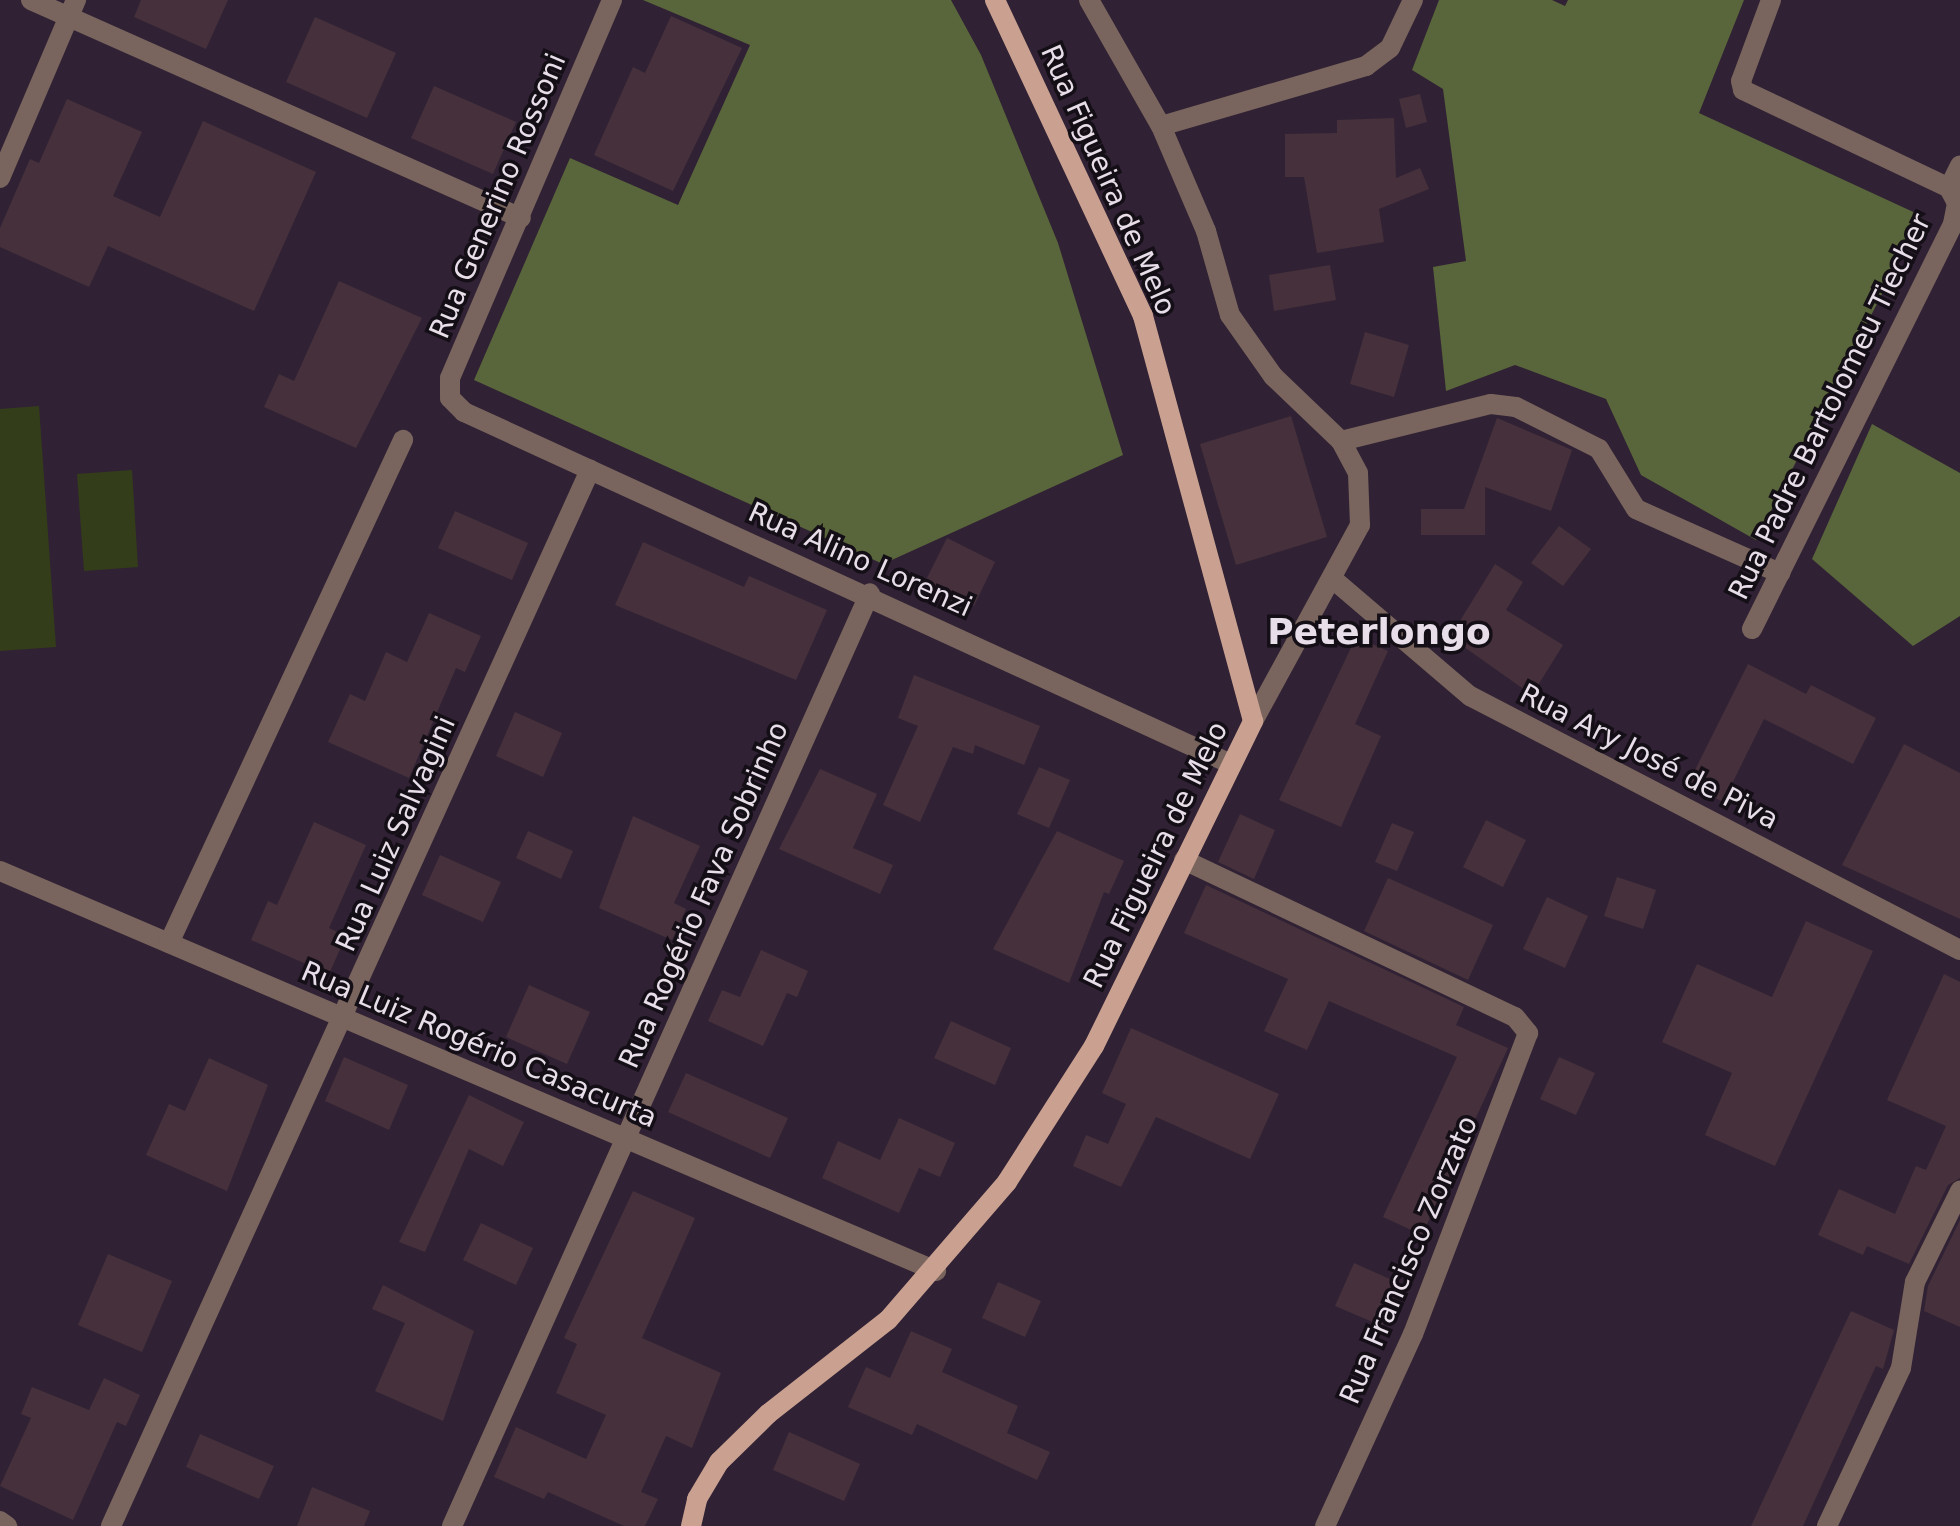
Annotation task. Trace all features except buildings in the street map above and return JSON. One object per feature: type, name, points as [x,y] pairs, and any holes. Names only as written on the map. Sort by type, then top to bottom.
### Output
[{"type":"main road","name":"Rua Figueira de Melo","points":[[691,1526],[719,1462],[768,1414],[888,1320],[936,1271],[1007,1182],[1094,1046],[1253,721],[1143,316],[995,0]]},
{"type":"street","points":[[31,0],[72,8],[521,218]]},
{"type":"street","name":"Rua Generino Rossoni","points":[[464,412],[450,398],[450,378],[612,0]]},
{"type":"street","points":[[1089,0],[1161,126],[1206,231],[1230,315],[1273,376],[1341,441],[1358,473],[1360,525],[1334,580],[1253,721]]},
{"type":"street","points":[[1161,126],[1366,66],[1390,48],[1413,0]]},
{"type":"street","points":[[1771,0],[1741,81],[1743,90],[1949,188]]},
{"type":"street","points":[[0,178],[72,8]]},
{"type":"street","name":"Rua Padre Bartolomeu Tiecher","points":[[1752,629],[1953,224],[1957,203],[1949,188],[1960,165]]},
{"type":"street","points":[[1341,441],[1491,404],[1516,407],[1599,449],[1636,509],[1780,573]]},
{"type":"street","name":"Rua Alino Lorenzi","points":[[464,412],[870,593],[1231,764]]},
{"type":"street","points":[[169,943],[403,440]]},
{"type":"street","name":"Rua Luiz Salvagini","points":[[111,1526],[590,470]]},
{"type":"street","name":"Rua Ary José de Piva","points":[[1334,580],[1470,696],[1960,950]]},
{"type":"street","name":"Rua Rogério Fava Sobrinho","points":[[452,1526],[870,593]]},
{"type":"street","name":"Rua Francisco Zorzato","points":[[1184,860],[1515,1017],[1528,1043],[1413,1334],[1325,1526]]},
{"type":"street","name":"Rua Luiz Rogério Casacurta","points":[[0,871],[936,1271]]},
{"type":"street","points":[[1827,1526],[1901,1368],[1915,1282],[1960,1191]]},
{"type":"street","points":[[0,1521],[7,1526]]},
{"type":"green space","points":[[643,0],[951,0],[981,55],[1058,243],[1123,455],[883,564],[474,380],[570,158],[678,205],[750,45]]},
{"type":"green space","points":[[1439,0],[1552,0],[1565,6],[1568,0],[1744,0],[1699,113],[1922,216],[1756,540],[1641,475],[1606,399],[1515,365],[1446,391],[1433,267],[1466,261],[1443,89],[1412,70]]},
{"type":"green space","points":[[39,406],[56,647],[0,651],[0,409]]},
{"type":"green space","points":[[1872,424],[1960,473],[1960,616],[1913,646],[1812,559]]},
{"type":"green space","points":[[132,470],[138,567],[84,571],[77,474]]},
{"type":"district","name":"Peterlongo","points":[[1379,632]]}]
